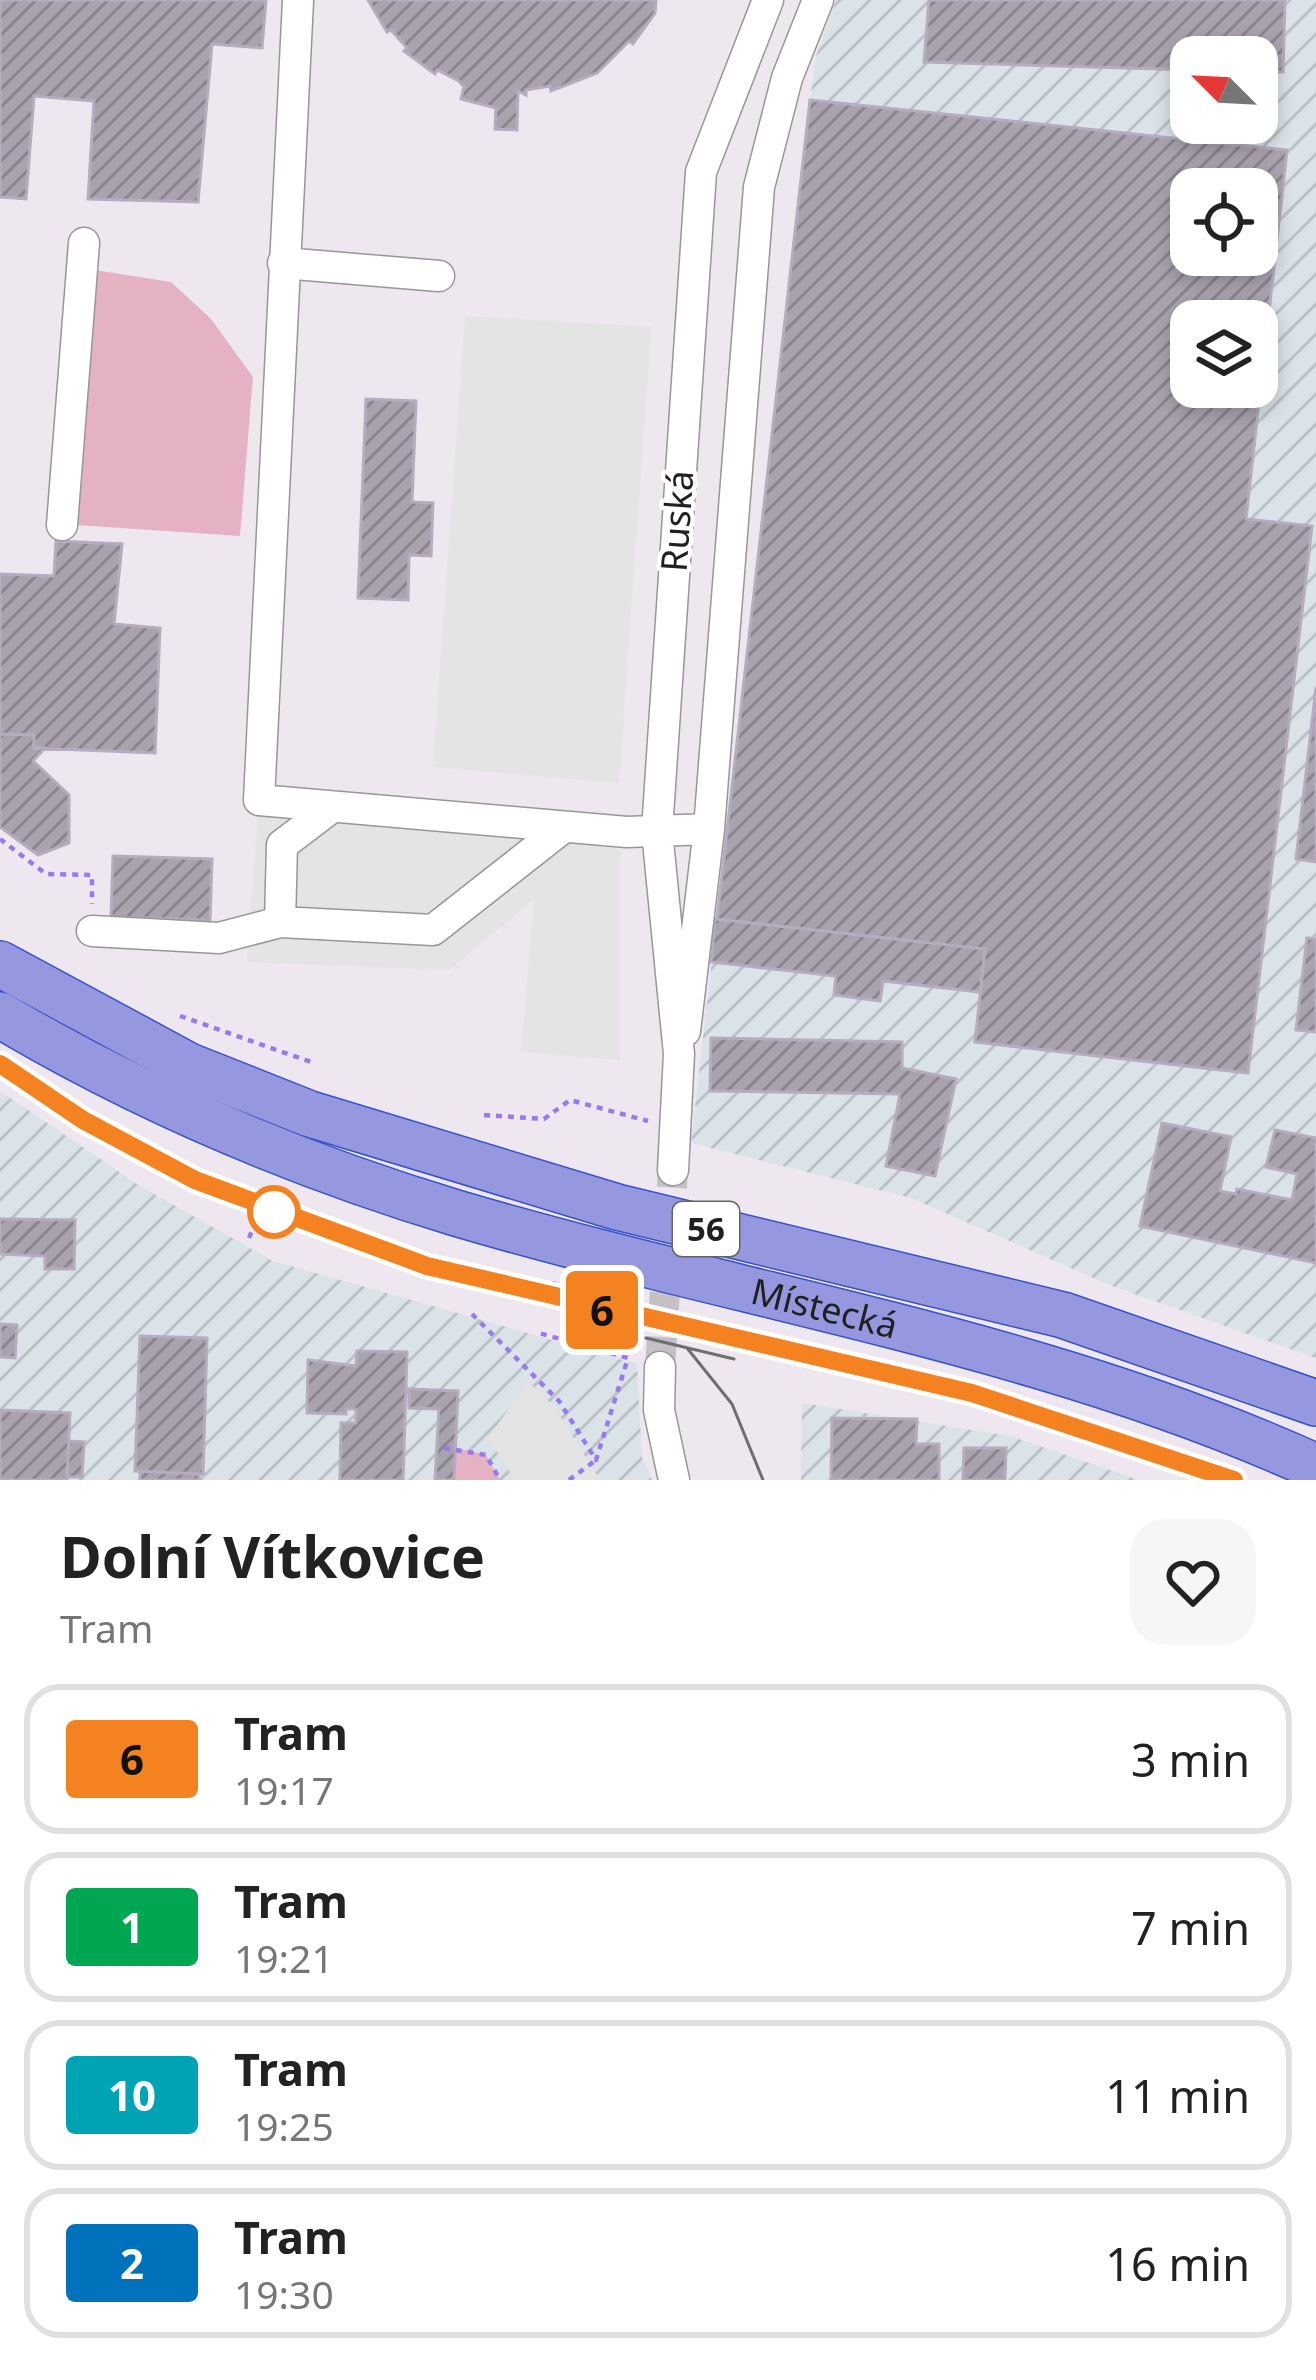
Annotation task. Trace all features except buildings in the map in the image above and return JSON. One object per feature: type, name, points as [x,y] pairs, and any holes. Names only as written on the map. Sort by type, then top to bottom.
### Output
[{"type":"highway","name":"Místecká","points":[[0,964],[189,1066],[310,1114],[617,1208],[1063,1315],[1316,1403]]},
{"type":"highway","name":"Místecká","points":[[0,1015],[73,1058],[175,1108],[348,1178],[501,1225],[1055,1369],[1161,1402],[1316,1467]]},
{"type":"street","points":[[298,0],[259,800],[563,827],[642,832],[709,829]]},
{"type":"street","name":"Ruská","points":[[679,1054],[642,832],[701,172],[768,0]]},
{"type":"street","name":"Ruská","points":[[673,1171],[679,1054],[692,1003],[709,829],[759,187],[787,78],[818,0]]},
{"type":"street","points":[[62,525],[84,243]]},
{"type":"street","points":[[283,262],[440,276]]},
{"type":"street","points":[[280,922],[282,845],[332,807]]},
{"type":"street","points":[[92,932],[219,938],[280,922],[434,930],[563,827]]},
{"type":"street","points":[[660,1367],[659,1410],[674,1480]]},
{"type":"path","points":[[0,839],[46,874],[92,875]]},
{"type":"path","points":[[169,1012],[311,1062]]},
{"type":"path","points":[[484,1115],[544,1118],[570,1100],[648,1121]]},
{"type":"path","points":[[249,1238],[267,1195]]},
{"type":"path","points":[[550,1283],[631,1301]]},
{"type":"path","points":[[472,1314],[559,1401],[596,1460]]},
{"type":"path","points":[[539,1333],[628,1358],[596,1460],[569,1480]]},
{"type":"path","points":[[444,1448],[486,1455],[500,1480]]},
{"type":"shaded area","points":[[836,0],[1316,0],[1316,1358],[1112,1286],[911,1198],[691,1143],[816,56]]},
{"type":"shaded area","points":[[95,270],[171,282],[211,319],[253,377],[240,536],[76,525]]},
{"type":"shaded area","points":[[465,316],[651,327],[619,783],[433,767]]},
{"type":"shaded area","points":[[259,800],[620,849],[620,1060],[521,1052],[534,899],[449,970],[247,962]]},
{"type":"shaded area","points":[[0,1091],[140,1186],[273,1261],[637,1364],[642,1458],[652,1480],[0,1480]]},
{"type":"shaded area","points":[[528,1382],[553,1405],[600,1480],[515,1480],[488,1438]]},
{"type":"shaded area","points":[[802,1403],[1010,1436],[1139,1480],[801,1480]]},
{"type":"shaded area","points":[[456,1448],[486,1455],[500,1480],[454,1480]]},
{"type":"tunnel","points":[[660,1367],[673,1170]]},
{"type":"tram line","points":[[0,1064],[163,1162],[339,1239],[461,1277],[948,1390],[1140,1446],[1234,1480]]},
{"type":"tram line","name":"6","points":[[0,1064],[83,1120],[195,1180],[427,1266],[972,1393],[1102,1432],[1234,1480]]},
{"type":"tram line","points":[[646,1338],[734,1359]]},
{"type":"tram line","points":[[687,1348],[732,1404],[763,1480]]}]
